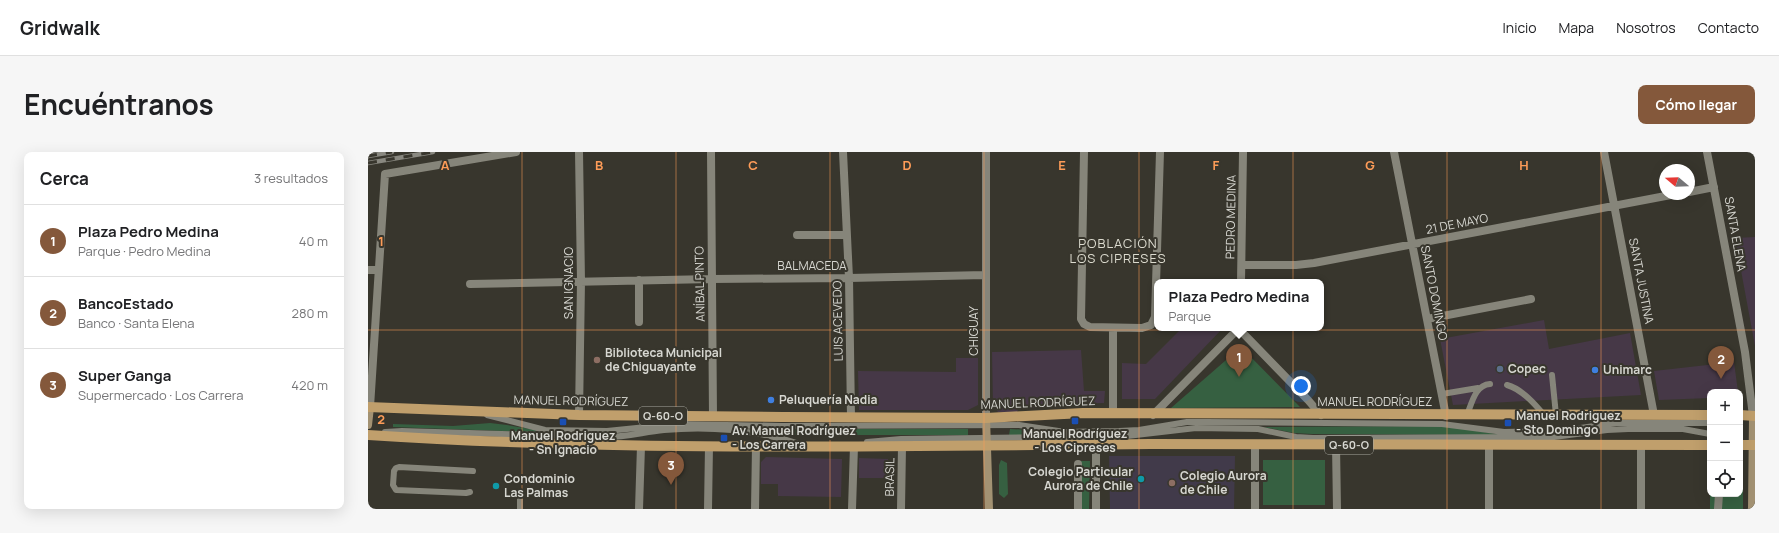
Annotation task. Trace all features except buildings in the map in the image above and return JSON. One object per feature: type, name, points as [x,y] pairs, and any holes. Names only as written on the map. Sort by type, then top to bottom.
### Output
[{"type":"main road","name":"MANUEL RODRÍGUEZ","points":[[369,407],[579,414],[851,418],[987,422],[1076,414],[1446,416],[1707,415]]},
{"type":"main road","points":[[1743,415],[1754,416]]},
{"type":"main road","name":"Q-60-O","points":[[368,435],[521,443],[641,446],[902,446],[988,442],[1096,445],[1707,445]]},
{"type":"main road","points":[[1743,445],[1754,444]]},
{"type":"street","points":[[368,426],[385,174],[516,152]]},
{"type":"street","name":"SAN IGNACIO","points":[[579,152],[581,281],[579,414]]},
{"type":"street","name":"ANÍBAL PINTO","points":[[711,152],[713,416]]},
{"type":"street","name":"LUIS ACEVEDO","points":[[843,152],[849,278],[851,418]]},
{"type":"street","name":"CHIGUAY","points":[[986,152],[985,275],[988,509]]},
{"type":"street","points":[[1084,152],[1080,316],[1082,321],[1087,326],[1147,328],[1153,323],[1154,320]]},
{"type":"street","points":[[1156,279],[1160,152]]},
{"type":"street","name":"PEDRO MEDINA","points":[[1241,279],[1243,152]]},
{"type":"street","name":"SANTO DOMINGO","points":[[1394,152],[1446,416]]},
{"type":"street","name":"SANTA JUSTINA","points":[[1604,152],[1654,415]]},
{"type":"street","name":"SANTA ELENA","points":[[1708,152],[1745,352],[1754,416]]},
{"type":"street","points":[[1695,191],[1714,187]]},
{"type":"street","name":"21 DE MAYO","points":[[1242,264],[1296,265],[1412,245],[1659,197]]},
{"type":"street","points":[[797,235],[847,235]]},
{"type":"street","points":[[368,270],[378,270]]},
{"type":"street","name":"BALMACEDA","points":[[470,284],[712,278],[849,278],[985,275]]},
{"type":"street","points":[[639,280],[639,322]]},
{"type":"street","points":[[1427,319],[1530,299]]},
{"type":"street","points":[[1113,328],[1113,414]]},
{"type":"street","points":[[1153,414],[1237,331]]},
{"type":"street","points":[[1241,331],[1321,415]]},
{"type":"street","points":[[1752,509],[1754,416]]},
{"type":"street","points":[[1255,444],[1255,509]]},
{"type":"street","points":[[1096,445],[1096,509]]},
{"type":"street","points":[[1336,445],[1337,509]]},
{"type":"street","points":[[1489,509],[1490,445]]},
{"type":"street","points":[[1641,445],[1641,509]]},
{"type":"street","points":[[639,509],[641,446]]},
{"type":"street","points":[[708,509],[709,446]]},
{"type":"street","points":[[755,509],[756,446]]},
{"type":"street","points":[[852,509],[854,446]]},
{"type":"street","name":"BRASIL","points":[[901,509],[902,446]]},
{"type":"street","points":[[1078,464],[1078,509]]},
{"type":"street","points":[[1718,509],[1719,497]]},
{"type":"lane","points":[[1552,375],[1556,415]]},
{"type":"lane","points":[[1442,394],[1478,388],[1482,385],[1490,384]]},
{"type":"lane","points":[[1508,385],[1517,389],[1536,405],[1544,415]]},
{"type":"lane","points":[[1467,416],[1478,388]]},
{"type":"lane","points":[[474,411],[532,427],[552,430],[618,431],[676,424],[987,422],[1065,432],[1129,431],[1176,423],[1206,422],[1442,424],[1504,432],[1559,432],[1623,423],[1707,423]]},
{"type":"lane","points":[[1743,419],[1754,416]]},
{"type":"lane","points":[[854,446],[888,439],[988,442],[1132,436],[1196,428],[1258,429],[1296,437],[1313,438],[1554,438],[1607,430],[1628,429],[1683,429],[1707,433]]},
{"type":"lane","points":[[368,435],[402,431],[606,437],[631,436],[674,430],[735,430],[782,439],[806,446]]},
{"type":"lane","points":[[1743,441],[1754,444]]},
{"type":"lane","points":[[470,492],[396,490],[393,485],[394,472],[396,468],[399,467],[473,470]]},
{"type":"lane","points":[[520,499],[520,509]]},
{"type":"shaded area","points":[[1755,237],[1755,346],[1735,238]]},
{"type":"shaded area","points":[[1544,320],[1549,349],[1630,333],[1641,395],[1453,405],[1440,339]]},
{"type":"shaded area","points":[[1179,331],[1220,331],[1155,399],[1122,399],[1122,363],[1146,364]]},
{"type":"shaded area","points":[[1081,350],[1084,391],[1105,391],[1104,403],[1038,405],[1037,408],[1017,408],[1018,412],[998,412],[993,406],[992,352]]},
{"type":"shaded area","points":[[956,358],[978,358],[978,405],[968,410],[859,410],[858,371],[956,372]]},
{"type":"shaded area","points":[[1734,362],[1738,389],[1707,389],[1707,398],[1659,400],[1654,371]]},
{"type":"shaded area","name":"Colegio Aurora de Chile","points":[[1109,456],[1235,456],[1234,509],[1110,509]]},
{"type":"shaded area","points":[[766,457],[842,459],[841,497],[778,496],[778,484],[761,484],[761,462]]},
{"type":"shaded area","points":[[859,458],[888,459],[888,478],[859,478]]},
{"type":"green space","points":[[1241,347],[1300,407],[1171,408]]},
{"type":"green space","points":[[490,423],[554,433],[393,427],[393,424],[453,426]]},
{"type":"green space","points":[[1445,426],[1503,435],[1312,434],[1294,433],[1263,427]]},
{"type":"green space","points":[[748,429],[968,429],[968,435],[785,435]]},
{"type":"green space","points":[[1010,429],[1055,433],[1055,435],[1009,435]]},
{"type":"green space","points":[[1001,460],[1007,463],[1008,494],[1004,498],[999,494],[999,465]]},
{"type":"green space","points":[[1263,460],[1325,460],[1325,505],[1263,505]]},
{"type":"green space","points":[[1081,461],[1090,461],[1089,509],[1081,509]]},
{"type":"green space","points":[[1710,497],[1743,497],[1743,509],[1710,509]]},
{"type":"railway","points":[[368,156],[392,152]]},
{"type":"railway","points":[[368,163],[433,152]]},
{"type":"place","name":"Biblioteca Municipal de Chiguayante","points":[[597,360]]},
{"type":"place","name":"Copec","points":[[1500,369]]},
{"type":"place","name":"Unimarc","points":[[1595,370]]},
{"type":"place","name":"Plaza Pedro Medina","points":[[1239,377]]},
{"type":"place","name":"BancoEstado","points":[[1721,379]]},
{"type":"place","name":"Peluquería Nadia","points":[[771,400]]},
{"type":"place","name":"Manuel Rodríguez - Los Cipreses","points":[[1075,421]]},
{"type":"place","name":"Manuel Rodriguez - Sn Ignacio","points":[[563,422]]},
{"type":"place","name":"Manuel Rodriguez - Sto Domingo","points":[[1508,423]]},
{"type":"place","name":"Av. Manuel Rodríguez - Los Carrera","points":[[724,438]]},
{"type":"place","name":"Colegio Particular Aurora de Chile","points":[[1141,479]]},
{"type":"place","name":"Colegio Aurora de Chile","points":[[1172,483]]},
{"type":"place","name":"Super Ganga","points":[[671,485]]},
{"type":"place","name":"Condominio Las Palmas","points":[[496,486]]},
{"type":"district","name":"POBLACIÓN LOS CIPRESES","points":[[1118,250]]}]
